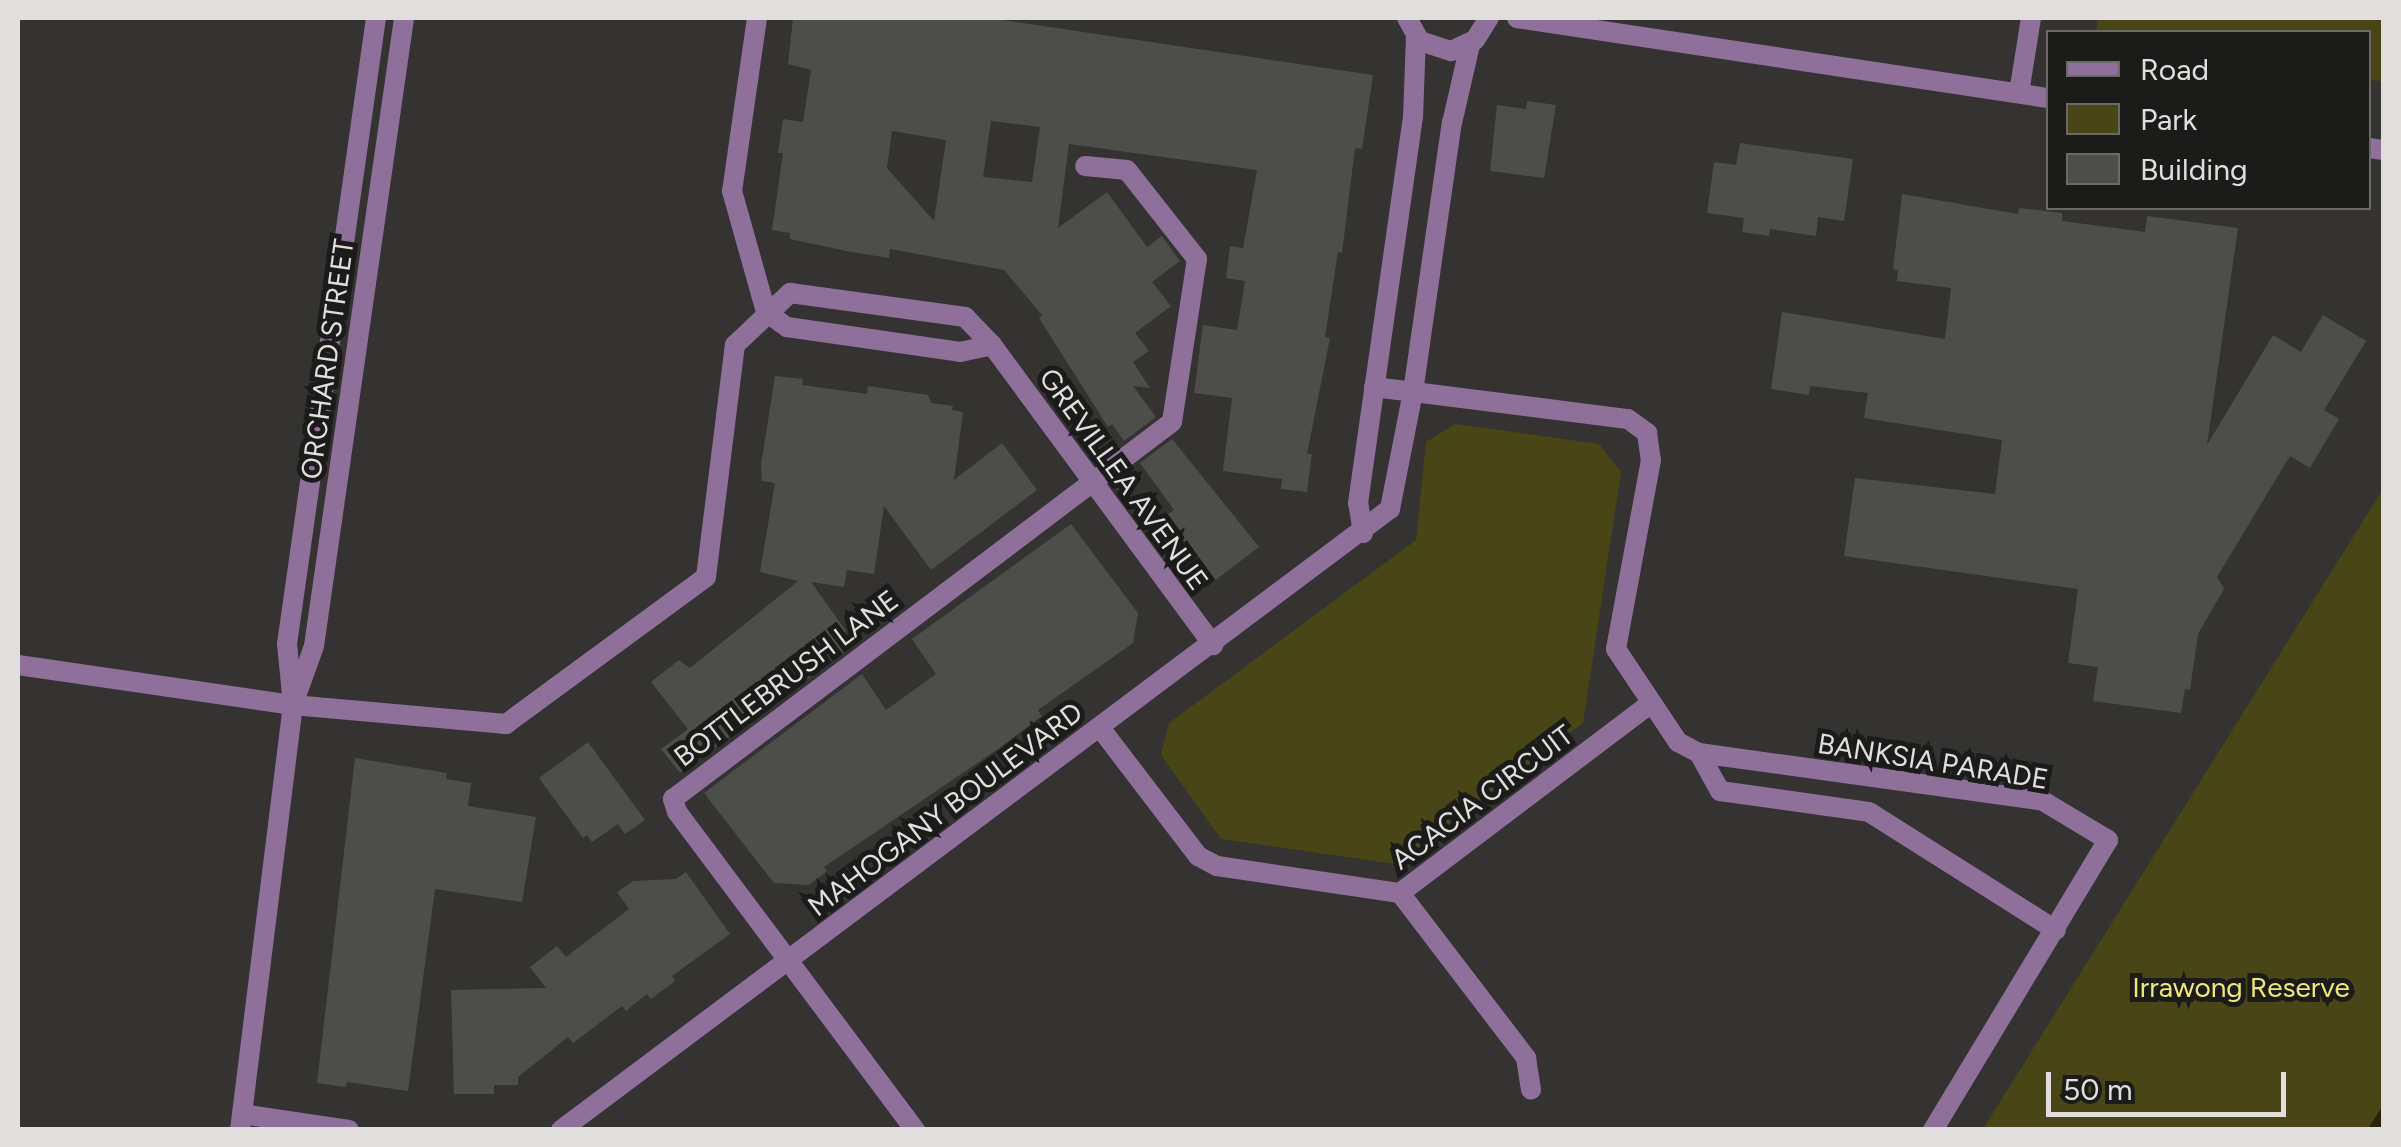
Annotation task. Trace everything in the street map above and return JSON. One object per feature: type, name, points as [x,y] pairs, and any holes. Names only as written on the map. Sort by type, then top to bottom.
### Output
[{"type":"street","name":"ORCHARD STREET","points":[[241,1122],[292,705],[287,644],[376,18]]},
{"type":"street","name":"ORCHARD STREET","points":[[292,705],[314,646],[404,18]]},
{"type":"street","points":[[757,18],[732,191],[766,312],[787,327],[960,352],[992,345]]},
{"type":"street","points":[[1411,27],[1438,50],[1470,44],[1489,18]]},
{"type":"street","points":[[1517,18],[2046,98]]},
{"type":"street","points":[[2019,94],[2031,18]]},
{"type":"street","points":[[1363,533],[1358,503],[1413,118],[1411,27]]},
{"type":"street","name":"MAHOGANY BOULEVARD","points":[[561,1130],[1363,533],[1390,509],[1412,392],[1452,124],[1470,44]]},
{"type":"street","points":[[1085,166],[1127,170],[1197,259],[1172,422],[1094,484]]},
{"type":"street","name":"GREVILLEA AVENUE","points":[[18,665],[292,705],[506,724],[706,576],[735,345],[790,292],[966,317],[992,345],[1212,645]]},
{"type":"street","points":[[1374,387],[1628,419],[1647,433],[1652,460],[1616,650],[1650,704]]},
{"type":"street","name":"BOTTLEBRUSH LANE","points":[[789,959],[677,812],[673,800],[1094,484]]},
{"type":"street","name":"BANKSIA PARADE","points":[[1650,704],[1678,742],[1699,753],[2043,801],[2108,840],[1933,1130]]},
{"type":"street","name":"ACACIA CIRCUIT","points":[[1101,728],[1198,856],[1217,866],[1400,893],[1650,704]]},
{"type":"street","name":"BANKSIA PARADE","points":[[1699,753],[1720,791],[1869,812],[2056,930]]},
{"type":"street","points":[[1400,893],[1526,1058],[1531,1090]]},
{"type":"street","points":[[789,959],[915,1130]]},
{"type":"street","points":[[241,1122],[349,1130]]},
{"type":"green space","points":[[2098,18],[2383,18],[2383,81],[2371,80],[2371,30],[2096,30]]},
{"type":"green space","points":[[1455,424],[1599,444],[1621,472],[1583,723],[1395,864],[1221,839],[1161,755],[1169,723],[1416,540],[1426,442]]},
{"type":"green space","name":"Irrawong Reserve","points":[[2383,489],[2383,1129],[1983,1129]]},
{"type":"building","points":[[793,18],[989,18],[1373,75],[1362,149],[1355,148],[1342,253],[1338,252],[1325,337],[1330,338],[1307,454],[1312,454],[1307,492],[1281,489],[1282,479],[1223,471],[1232,398],[1194,393],[1203,325],[1237,330],[1245,281],[1226,278],[1230,246],[1243,248],[1257,170],[1069,144],[1058,228],[1107,192],[1147,247],[1162,236],[1180,261],[1152,282],[1171,306],[1135,333],[1149,351],[1133,362],[1150,388],[1133,386],[1156,417],[1124,441],[1112,424],[1108,427],[1039,318],[1042,315],[1004,270],[890,249],[889,258],[851,252],[790,239],[790,233],[772,230],[783,153],[778,153],[783,119],[803,122],[811,70],[788,64]],"holes":[[[991,121],[1040,127],[1032,182],[983,177]],[[892,131],[946,140],[934,221],[887,168]]]},
{"type":"building","points":[[1527,101],[1556,105],[1544,178],[1490,171],[1497,105],[1526,109]]},
{"type":"building","points":[[1740,143],[1853,159],[1844,221],[1818,217],[1816,236],[1770,229],[1769,236],[1742,232],[1744,218],[1707,213],[1714,162],[1736,165]]},
{"type":"building","points":[[1902,194],[2018,214],[2019,208],[2062,213],[2062,221],[2145,232],[2147,216],[2238,228],[2207,445],[2273,335],[2301,352],[2323,315],[2366,341],[2324,410],[2339,419],[2310,468],[2290,456],[2217,577],[2224,589],[2198,634],[2190,690],[2185,689],[2181,713],[2093,701],[2098,667],[2068,663],[2078,589],[1844,556],[1855,478],[1995,494],[2002,440],[1864,418],[1868,393],[1810,386],[1809,395],[1771,389],[1782,312],[1945,339],[1951,288],[1897,281],[1898,270],[1893,269]]},
{"type":"building","points":[[775,376],[803,379],[802,385],[867,394],[868,386],[928,395],[931,403],[953,406],[952,410],[963,412],[954,480],[1002,443],[1037,490],[931,570],[884,506],[874,574],[847,570],[844,587],[811,582],[846,631],[837,638],[846,651],[680,773],[661,749],[688,729],[651,682],[679,660],[690,668],[798,581],[760,572],[775,483],[762,481],[761,465]]},
{"type":"building","points":[[1172,439],[1259,547],[1213,582],[1165,516],[1174,510],[1140,463]]},
{"type":"building","points":[[1071,524],[1138,613],[1133,643],[1038,710],[1042,716],[998,749],[824,867],[827,871],[809,885],[774,883],[704,793],[862,674],[886,710],[936,674],[912,639]]},
{"type":"building","points":[[588,742],[645,820],[625,834],[618,824],[592,842],[587,835],[583,838],[539,778]]},
{"type":"building","points":[[355,758],[447,773],[446,779],[471,783],[468,806],[536,817],[522,902],[435,889],[408,1091],[347,1082],[346,1087],[317,1083]]},
{"type":"building","points":[[686,872],[730,934],[672,976],[675,981],[651,999],[647,994],[626,1011],[622,1006],[573,1043],[568,1037],[518,1077],[518,1085],[494,1085],[494,1094],[454,1094],[451,990],[546,988],[530,967],[557,946],[566,957],[629,909],[617,892],[633,881],[676,879]]},
{"type":"waterway","points":[[2373,1130],[2384,1113]]}]
